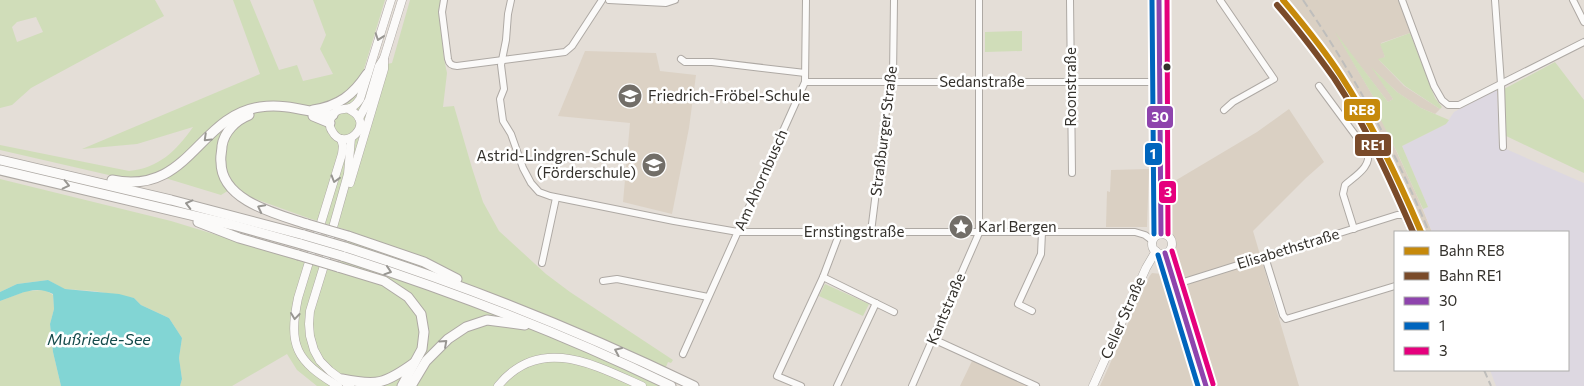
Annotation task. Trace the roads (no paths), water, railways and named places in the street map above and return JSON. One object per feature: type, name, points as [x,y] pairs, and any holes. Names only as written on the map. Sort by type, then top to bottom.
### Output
[{"type":"highway","points":[[311,111],[332,105],[345,98],[354,91],[367,74]]},
{"type":"highway","points":[[75,177],[83,174],[120,182],[139,182],[159,177],[174,170],[225,122],[240,113],[259,107],[281,105],[311,111],[331,119]]},
{"type":"highway","points":[[331,119],[280,109],[260,111],[242,118],[230,128],[223,142],[220,163],[226,180],[244,199],[271,212],[424,262],[488,296]]},
{"type":"highway","points":[[0,160],[171,200],[304,235],[540,328],[671,386]]},
{"type":"highway","points":[[0,170],[165,209],[301,244],[343,251],[417,270],[551,321],[694,386]]},
{"type":"highway","points":[[165,209],[239,238],[384,282],[408,297],[421,314],[424,332],[422,349],[402,386]]},
{"type":"highway","points":[[413,384],[426,361],[448,339],[466,327],[487,320],[540,328]]},
{"type":"highway","points":[[340,383],[375,384],[393,378],[414,363]]},
{"type":"main road","points":[[350,110],[360,99],[391,0]]},
{"type":"main road","points":[[359,118],[369,100],[402,0]]},
{"type":"main road","points":[[1160,0],[1161,234]]},
{"type":"main road","points":[[340,383],[320,361],[314,350],[308,324],[310,311],[330,246],[334,239],[382,78],[384,58]]},
{"type":"main road","points":[[340,110],[350,110],[357,114],[359,118],[358,132],[351,138],[341,139],[334,135],[330,128],[331,119],[340,110]]},
{"type":"main road","points":[[330,246],[330,238],[348,174],[351,138]]},
{"type":"main road","points":[[341,139],[342,154],[298,298],[294,318],[294,337],[302,357],[318,374],[350,386]]},
{"type":"main road","points":[[1161,234],[1169,238],[1171,243],[1169,250],[1160,254],[1152,246],[1156,236],[1161,234]]},
{"type":"main road","name":"Celler Straße","points":[[1093,386],[1146,268],[1156,251]]},
{"type":"main road","points":[[1165,253],[1206,386]]},
{"type":"main road","points":[[498,386],[511,372],[521,365],[536,359],[549,357],[568,358],[642,386]]},
{"type":"street","points":[[444,0],[442,12],[444,39],[449,63],[452,66],[564,52],[572,46],[602,0]]},
{"type":"street","name":"Ernstingstraße","points":[[511,0],[506,40],[501,60],[504,90],[500,99],[504,121],[511,134],[523,168],[530,183],[539,192],[556,198],[738,232],[1135,232],[1153,240]]},
{"type":"street","points":[[609,0],[666,3],[675,0]]},
{"type":"street","name":"Am Ahornbusch","points":[[683,354],[805,82],[806,0]]},
{"type":"street","name":"Straßburger Straße","points":[[871,232],[889,87],[893,76],[894,0]]},
{"type":"street","points":[[979,0],[979,232]]},
{"type":"street","name":"Roonstraße","points":[[1070,0],[1072,173]]},
{"type":"street","points":[[1220,0],[1274,79],[1233,102],[1224,110]]},
{"type":"street","points":[[1402,0],[1434,86],[1442,100],[1448,105],[1460,105],[1584,42]]},
{"type":"street","points":[[1495,0],[1503,147]]},
{"type":"street","points":[[1574,0],[1584,22]]},
{"type":"street","points":[[681,59],[685,62],[712,62],[806,73]]},
{"type":"street","name":"Sedanstraße","points":[[805,82],[1159,82]]},
{"type":"street","points":[[1319,86],[1369,156],[1366,167],[1345,185],[1344,189],[1343,194],[1354,229]]},
{"type":"street","points":[[542,263],[556,198]]},
{"type":"street","name":"Elisabethstraße","points":[[1174,285],[1397,215],[1402,215],[1406,218],[1412,231]]},
{"type":"street","points":[[801,386],[777,376],[823,277],[840,232]]},
{"type":"street","name":"Kantstraße","points":[[912,386],[979,232]]},
{"type":"street","points":[[1032,311],[1018,304],[1041,254],[1042,232]]},
{"type":"street","points":[[1265,257],[1283,315],[1286,319],[1394,286]]},
{"type":"street","points":[[823,277],[894,312]]},
{"type":"street","points":[[603,281],[617,279],[708,297]]},
{"type":"street","points":[[837,386],[876,303]]},
{"type":"street","points":[[933,339],[1036,386]]},
{"type":"water","name":"Mußriede-See","points":[[48,280],[65,289],[119,294],[134,298],[141,305],[169,318],[182,338],[179,358],[182,379],[180,386],[61,386],[53,352],[50,324],[54,309],[53,294],[46,291],[33,290],[0,301],[0,292],[17,284]]},
{"type":"railway","points":[[1303,0],[1322,28],[1372,113],[1402,171],[1429,231]]},
{"type":"railway","points":[[1484,371],[1491,386]]},
{"type":"rail line","name":"RE8","points":[[1283,0],[1320,46],[1364,113],[1421,231]]},
{"type":"rail line","name":"RE1","points":[[1277,5],[1346,96],[1377,153],[1413,231]]},
{"type":"place","name":"Friedrich-Fröbel-Schule","points":[[630,96]]},
{"type":"place","name":"Astrid-Lindgren-Schule (Förderschule)","points":[[654,165]]},
{"type":"place","name":"Karl Bergen","points":[[961,227]]}]
